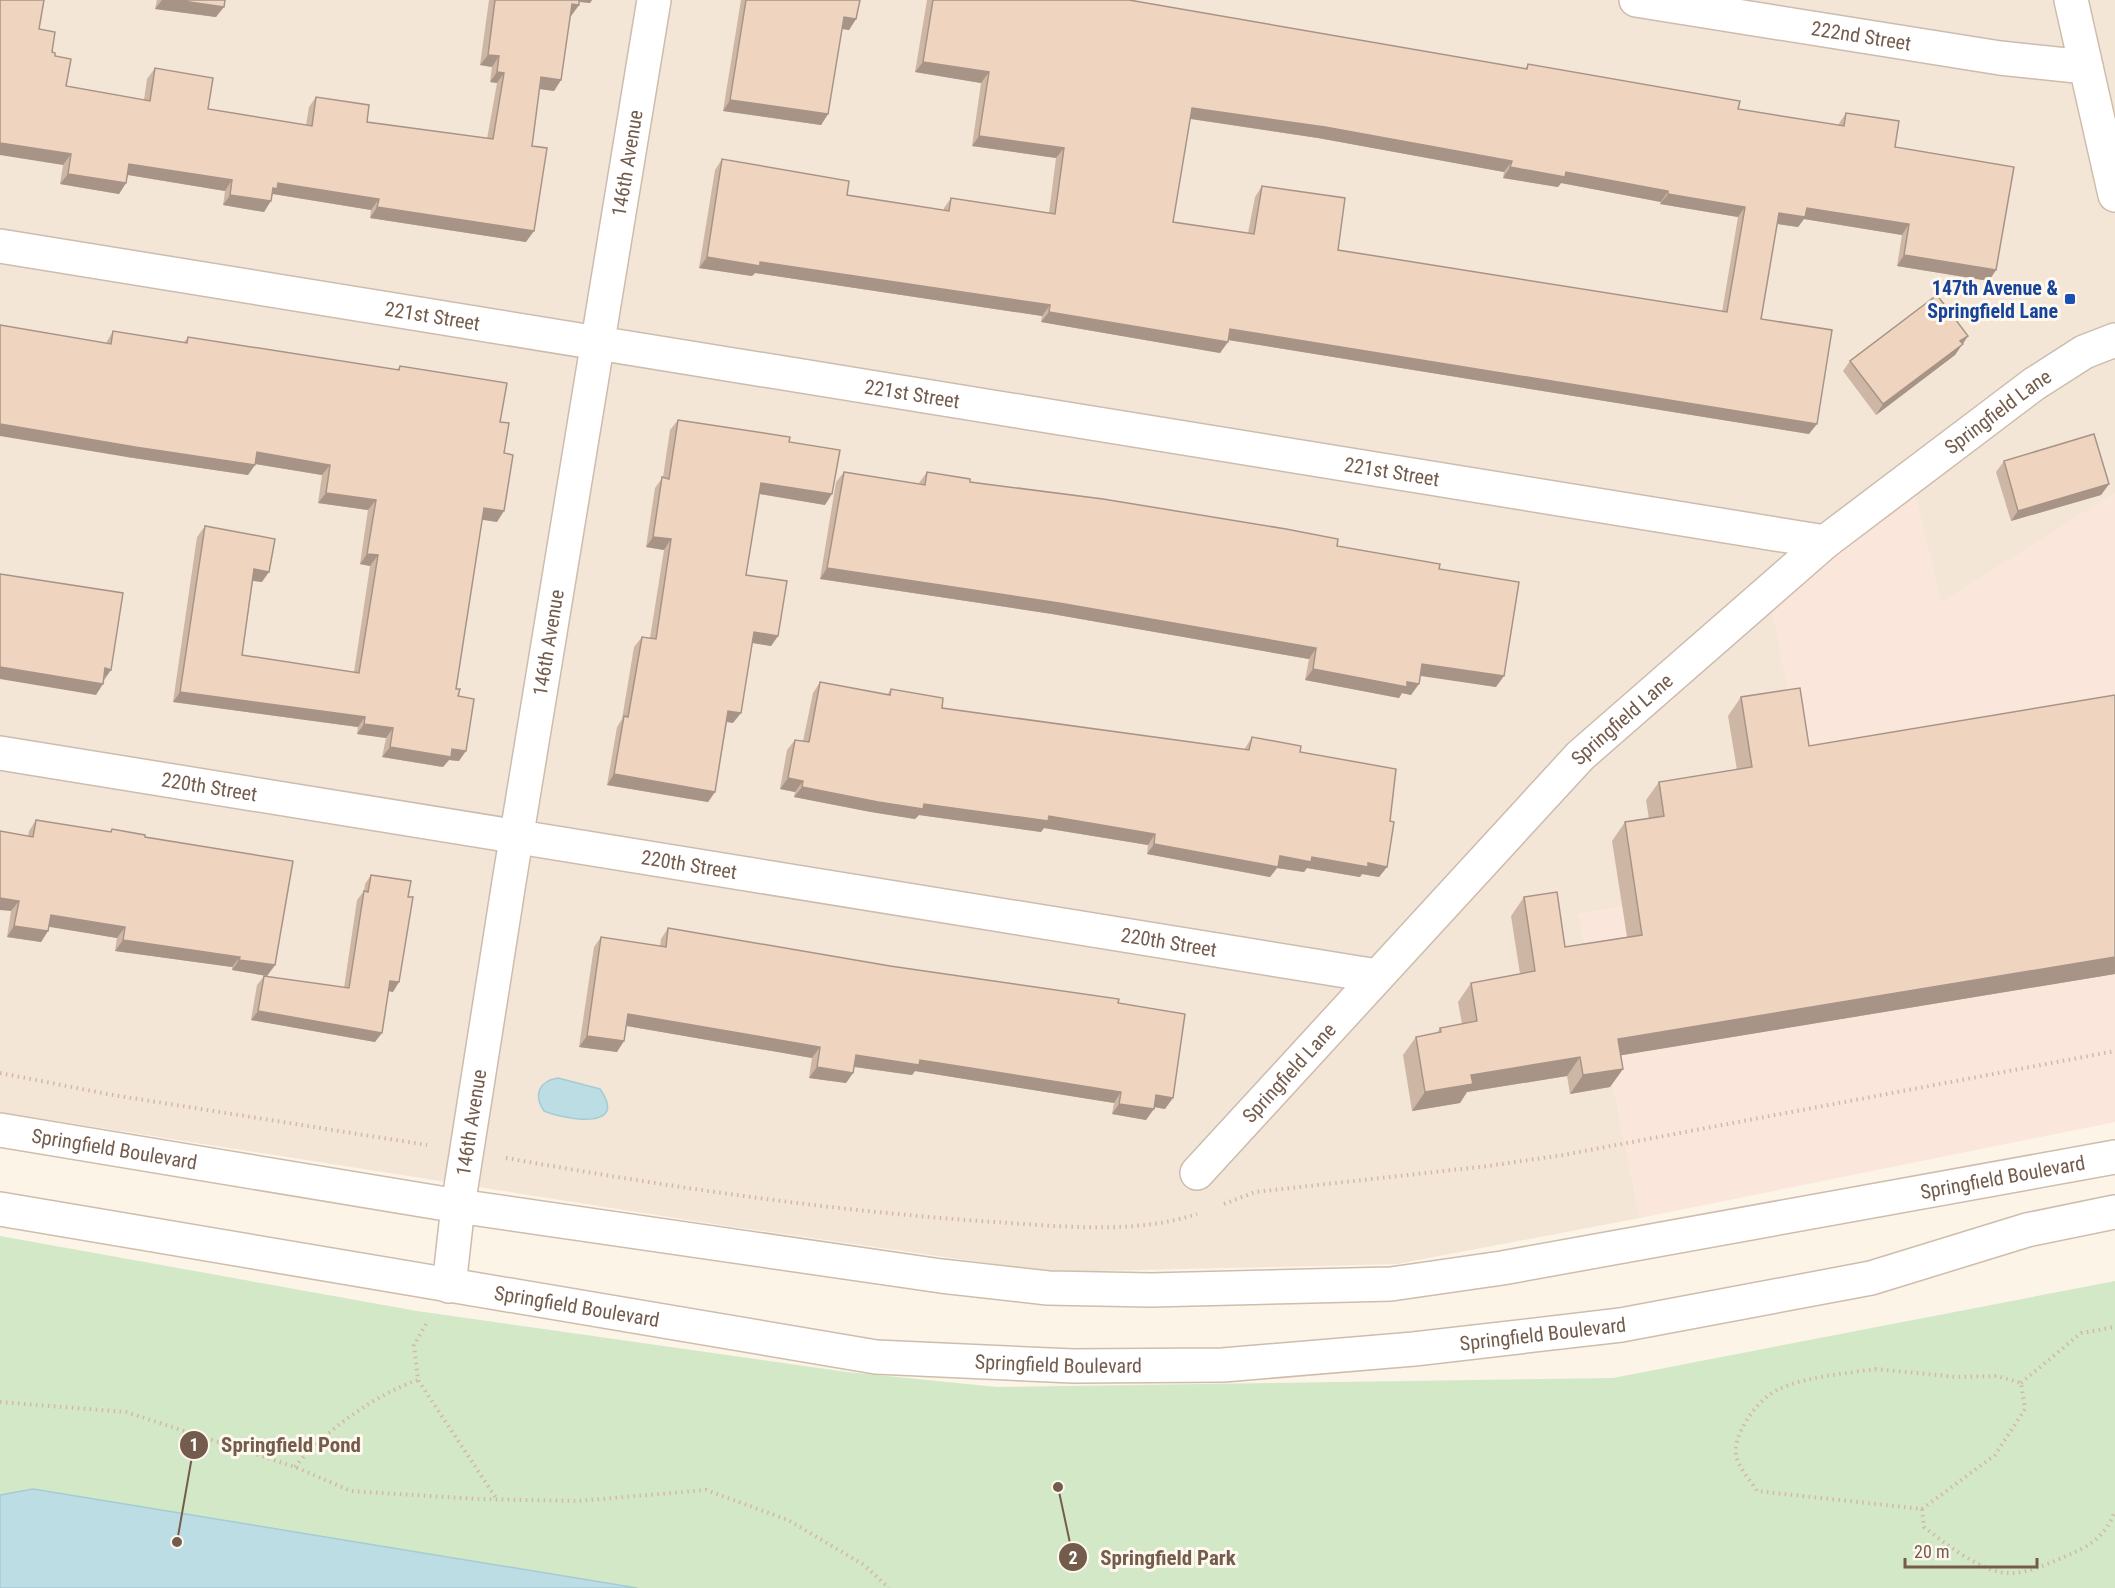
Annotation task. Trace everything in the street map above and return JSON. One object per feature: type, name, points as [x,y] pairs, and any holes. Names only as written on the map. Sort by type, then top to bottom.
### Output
[{"type":"street","name":"146th Avenue","points":[[449,1286],[458,1206],[516,836],[654,0]]},
{"type":"street","name":"222nd Street","points":[[1636,0],[2013,60],[2086,67]]},
{"type":"street","points":[[2072,0],[2115,195]]},
{"type":"street","name":"221st Street","points":[[0,246],[1825,542]]},
{"type":"street","name":"Springfield Lane","points":[[1197,1173],[1581,756],[1825,542],[2034,384],[2084,352],[2115,340]]},
{"type":"street","name":"220th Street","points":[[0,753],[1377,976]]},
{"type":"street","name":"Springfield Boulevard","points":[[0,1130],[458,1206],[941,1276],[1048,1288],[1267,1289],[1391,1284],[1503,1268],[2115,1157]]},
{"type":"street","name":"Springfield Boulevard","points":[[0,1209],[876,1357],[1073,1366],[1223,1365],[1414,1349],[1621,1325],[1871,1278],[2027,1230],[2115,1212]]},
{"type":"path","points":[[1215,1208],[1255,1192],[1488,1166],[1563,1155],[2115,1051]]},
{"type":"path","points":[[0,1073],[113,1095],[432,1146]]},
{"type":"path","points":[[501,1157],[766,1200],[907,1216],[1049,1225],[1133,1226],[1168,1222],[1206,1211]]},
{"type":"path","points":[[426,1324],[414,1345],[418,1380],[497,1499]]},
{"type":"path","points":[[2020,1383],[2081,1334],[2115,1327]]},
{"type":"path","points":[[1875,1369],[1957,1377],[1997,1376],[2020,1383],[2025,1409],[1995,1455],[1922,1509],[1756,1491],[1736,1457],[1737,1436],[1749,1416],[1778,1389],[1829,1376],[1875,1369]]},
{"type":"path","points":[[295,1467],[309,1449],[339,1426],[395,1388],[418,1380]]},
{"type":"path","points":[[0,1402],[126,1412],[295,1467],[351,1491],[578,1501],[706,1490],[788,1520],[864,1565],[889,1588]]},
{"type":"path","points":[[1922,1509],[1924,1527],[1944,1542],[1978,1564],[2012,1574],[2049,1564],[2091,1546],[2110,1522],[2115,1511]]},
{"type":"shaded area","points":[[0,0],[2115,0],[2115,493],[1941,603],[1913,486],[1820,854],[1703,893],[1579,914],[1640,1218],[1397,1264],[1050,1272],[714,1224],[0,1112]]},
{"type":"shaded area","points":[[1913,485],[1941,602],[2115,493],[2115,1122],[1640,1218],[1579,914],[1703,893],[1820,854],[1770,600]]},
{"type":"green space","points":[[0,1236],[417,1311],[847,1372],[997,1387],[1613,1378],[2115,1281],[2115,1588],[0,1588]]},
{"type":"water","points":[[558,1078],[600,1089],[607,1103],[607,1112],[600,1117],[578,1119],[544,1111],[539,1100],[540,1090],[546,1082]]},
{"type":"water","points":[[33,1489],[637,1588],[0,1588],[0,1495]]},
{"type":"building","points":[[0,0],[44,0],[39,29],[55,32],[52,52],[55,56],[71,59],[66,86],[150,101],[155,68],[213,78],[208,109],[312,126],[316,97],[369,105],[367,122],[493,139],[504,73],[497,72],[499,56],[488,55],[495,0],[579,0],[579,5],[572,4],[561,80],[541,77],[532,146],[547,148],[534,231],[377,207],[379,199],[278,183],[277,189],[273,188],[271,201],[230,195],[232,180],[129,164],[126,183],[68,174],[71,154],[0,143]]},
{"type":"building","points":[[176,0],[225,0],[224,7]]},
{"type":"building","points":[[746,0],[860,0],[856,19],[844,17],[828,114],[730,100]]},
{"type":"building","points":[[933,0],[1129,0],[1527,69],[1528,64],[1740,101],[1738,109],[1844,126],[1846,113],[1899,121],[1895,147],[2014,167],[1996,270],[1904,255],[1909,224],[1807,208],[1805,217],[1779,213],[1761,319],[1832,330],[1817,424],[1230,329],[1228,342],[1049,312],[1050,305],[760,262],[760,266],[707,257],[722,159],[849,181],[847,195],[949,211],[951,198],[1055,214],[1064,148],[979,136],[989,72],[923,62]],"holes":[[[1192,108],[1325,127],[1512,161],[1510,167],[1565,177],[1566,172],[1668,191],[1668,194],[1745,207],[1727,312],[1338,250],[1345,198],[1262,186],[1254,234],[1173,222]]]},
{"type":"building","points":[[1937,295],[1968,336],[1960,341],[1963,344],[1883,404],[1850,361]]},
{"type":"building","points":[[0,325],[111,344],[113,331],[187,343],[188,337],[399,370],[400,366],[507,383],[500,422],[509,423],[504,453],[513,455],[504,511],[484,508],[456,689],[460,689],[458,696],[474,699],[466,751],[452,749],[451,757],[390,747],[393,728],[364,724],[365,717],[180,692],[205,526],[275,539],[269,572],[254,569],[242,655],[359,673],[378,555],[367,554],[376,500],[326,493],[330,465],[257,452],[255,465],[0,424]]},
{"type":"building","points":[[678,420],[790,437],[789,442],[840,450],[832,494],[761,483],[746,575],[787,581],[778,636],[754,632],[741,713],[728,711],[715,792],[614,774],[624,716],[628,717],[642,637],[656,639],[671,539],[653,537],[662,477],[669,479]]},
{"type":"building","points":[[2094,434],[2109,484],[2018,511],[2004,461]]},
{"type":"building","points":[[844,472],[925,485],[927,472],[970,479],[970,482],[1103,499],[1338,539],[1337,546],[1440,564],[1439,569],[1519,582],[1504,676],[1422,664],[1419,684],[1407,682],[1407,687],[1313,669],[1316,648],[1059,603],[827,568]]},
{"type":"building","points":[[0,574],[123,593],[111,670],[105,668],[103,684],[0,667]]},
{"type":"building","points":[[820,682],[890,695],[891,689],[943,698],[942,708],[1249,750],[1252,737],[1301,746],[1300,752],[1396,769],[1390,821],[1394,822],[1387,867],[1368,863],[1368,867],[1312,857],[1311,862],[1280,856],[1278,867],[1154,844],[1155,834],[1049,816],[1048,821],[924,804],[923,809],[802,787],[803,781],[788,778],[795,740],[809,742]]},
{"type":"building","points":[[1800,688],[1809,746],[2115,695],[2115,957],[1618,1039],[1623,1069],[1583,1075],[1580,1057],[1471,1075],[1473,1084],[1425,1092],[1416,1037],[1441,1032],[1440,1028],[1477,1021],[1471,983],[1535,971],[1524,897],[1557,892],[1565,947],[1642,935],[1625,822],[1664,816],[1659,782],[1752,767],[1741,697]]},
{"type":"building","points":[[36,820],[111,832],[112,829],[145,835],[145,837],[293,861],[275,965],[239,960],[240,957],[123,940],[125,927],[51,915],[48,931],[14,926],[19,901],[0,898],[0,831],[33,837]]},
{"type":"building","points":[[371,875],[411,881],[408,897],[413,897],[399,982],[390,981],[382,1033],[258,1011],[264,976],[349,988],[364,891],[368,892]]},
{"type":"building","points":[[668,928],[890,966],[1119,999],[1118,1003],[1185,1014],[1173,1098],[1156,1095],[1154,1109],[1119,1104],[1121,1092],[920,1060],[919,1065],[856,1055],[853,1073],[817,1067],[820,1047],[628,1014],[624,1041],[587,1036],[601,937],[666,947]]},
{"type":"place","name":"147th Avenue & Springfield Lane","points":[[2070,299]]},
{"type":"place","name":"Springfield Park","points":[[1058,1487]]},
{"type":"place","name":"Springfield Pond","points":[[177,1542]]}]
